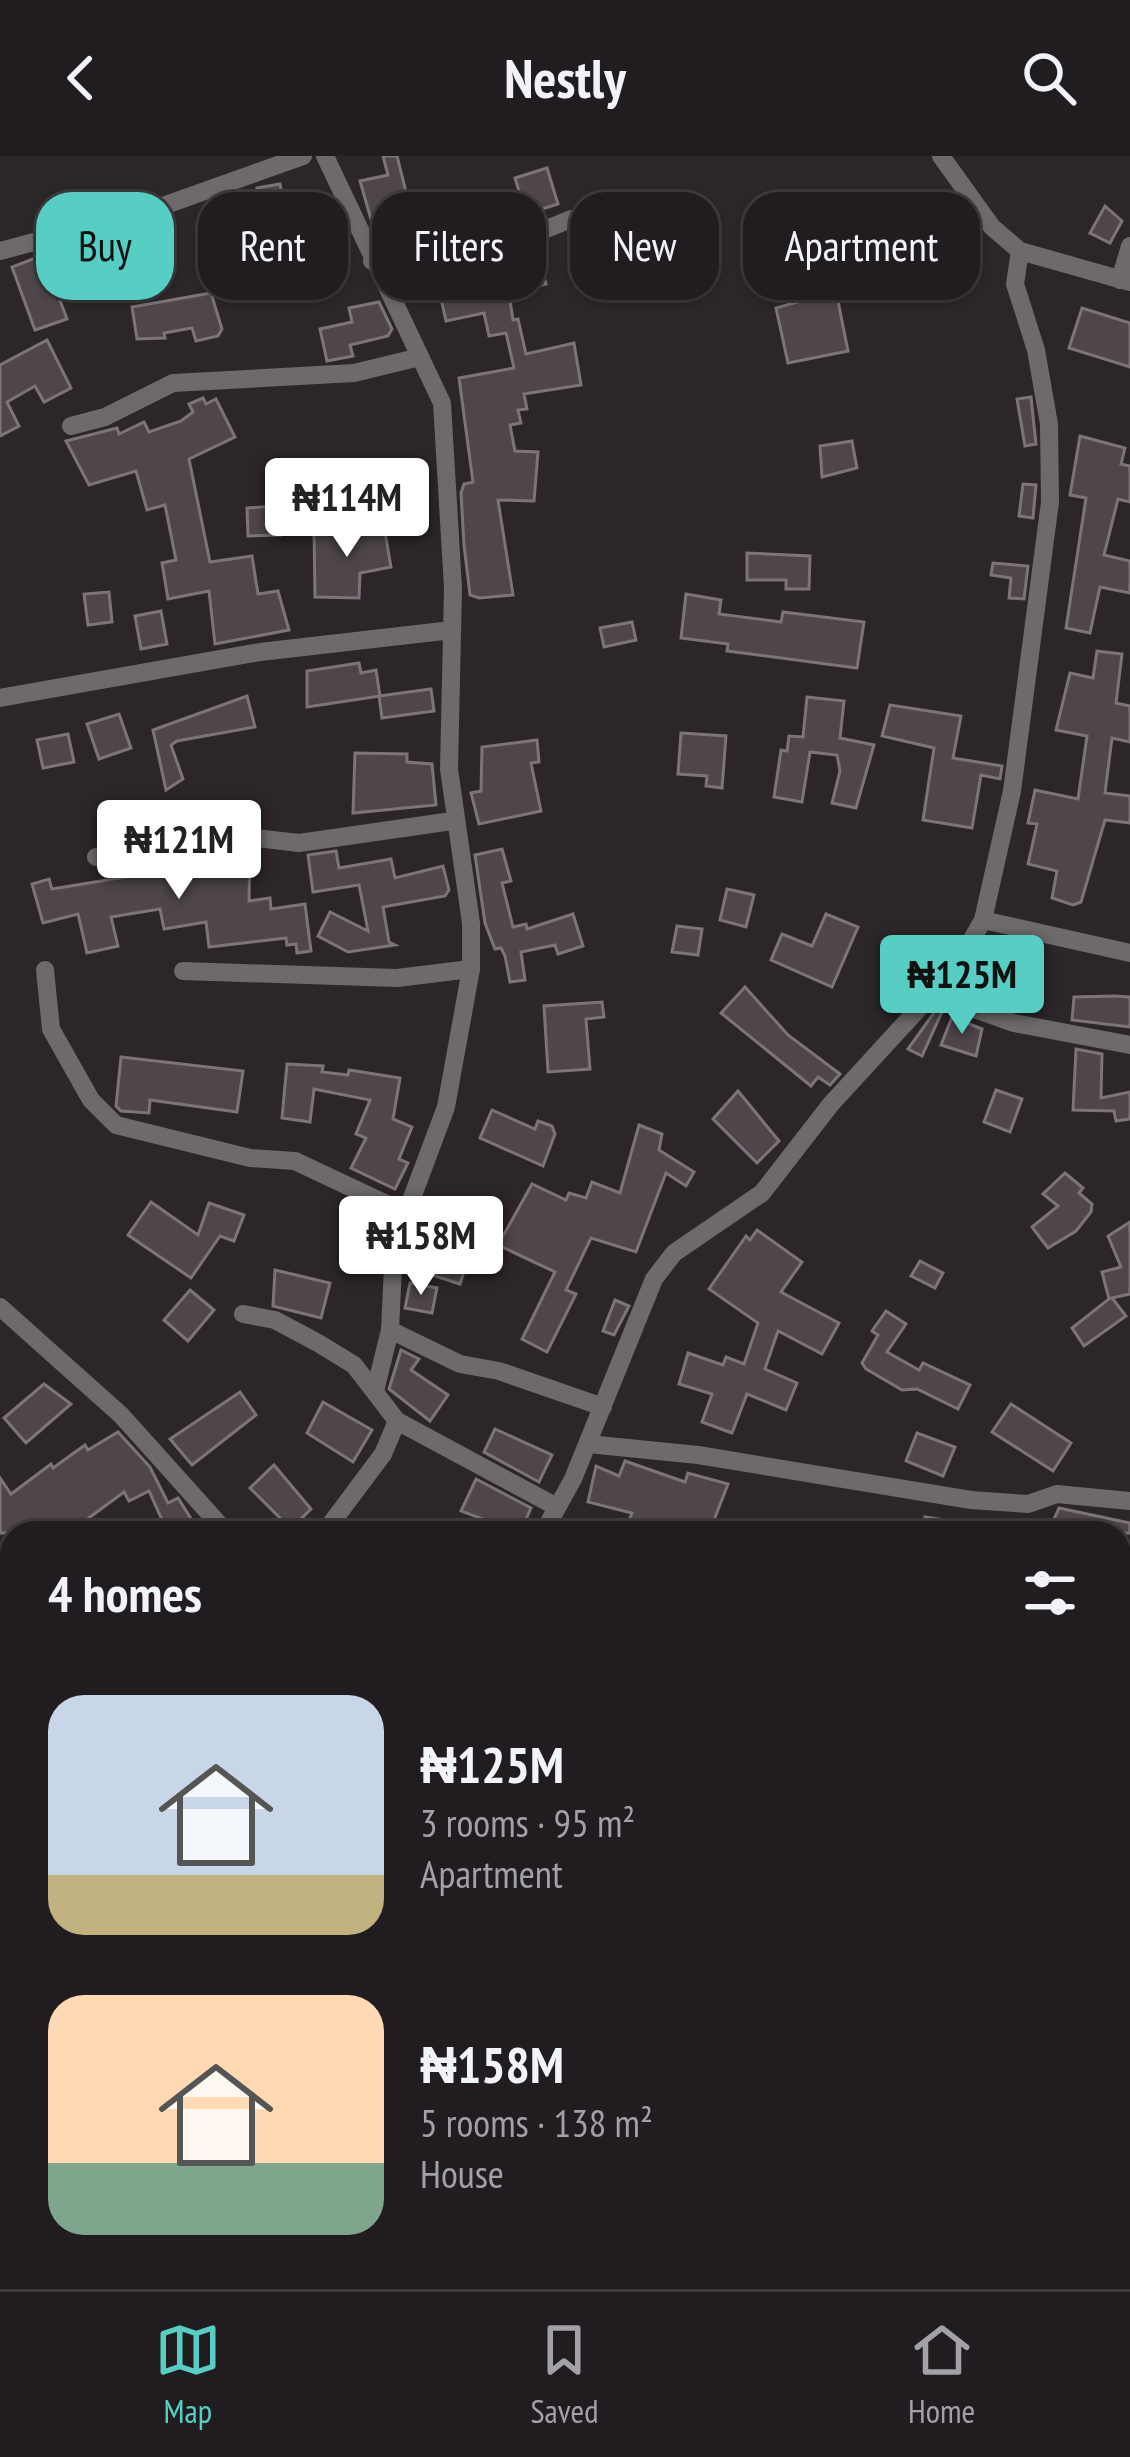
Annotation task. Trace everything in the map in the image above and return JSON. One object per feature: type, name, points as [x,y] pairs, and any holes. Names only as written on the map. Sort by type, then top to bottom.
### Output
[{"type":"street","points":[[0,250],[146,212],[304,156]]},
{"type":"street","points":[[325,156],[372,261]]},
{"type":"street","points":[[941,156],[992,227],[1020,251],[1125,281],[1130,246]]},
{"type":"street","points":[[549,1521],[603,1407],[632,1322],[674,1253],[762,1193],[831,1104],[932,994],[983,920],[1012,791],[1050,502],[1048,424],[1036,350],[1015,284],[1020,251]]},
{"type":"street","points":[[375,1391],[390,1330],[393,1267],[403,1222],[446,1107],[471,969],[471,923],[452,821],[452,630],[442,403],[392,300]]},
{"type":"street","points":[[71,427],[106,417],[173,383],[354,373],[420,357]]},
{"type":"street","points":[[0,698],[260,652],[452,630]]},
{"type":"street","points":[[96,857],[197,831],[299,843],[452,821]]},
{"type":"street","points":[[983,920],[1130,953]]},
{"type":"street","points":[[183,971],[397,978],[471,969]]},
{"type":"street","points":[[45,970],[51,1029],[104,1117],[134,1132],[250,1158],[295,1162],[374,1195],[399,1210],[403,1222]]},
{"type":"street","points":[[932,994],[1014,1023],[1130,1045]]},
{"type":"street","points":[[0,1307],[121,1414],[216,1521]]},
{"type":"street","points":[[243,1314],[275,1320],[318,1342],[354,1365],[397,1421],[557,1507]]},
{"type":"street","points":[[390,1330],[404,1332],[460,1364],[499,1371],[603,1407]]},
{"type":"street","points":[[333,1521],[383,1454],[397,1421]]},
{"type":"street","points":[[587,1444],[698,1455],[971,1499],[1028,1504],[1057,1494],[1130,1501]]},
{"type":"building","points":[[383,156],[397,156],[406,192],[372,192],[372,223],[360,181],[388,175]]},
{"type":"building","points":[[547,168],[558,204],[546,208],[546,192],[519,192],[515,178]]},
{"type":"building","points":[[280,184],[282,192],[258,192],[257,188]]},
{"type":"building","points":[[1105,206],[1122,221],[1110,243],[1090,233]]},
{"type":"building","points":[[36,258],[36,300],[60,300],[67,319],[35,330],[12,267]]},
{"type":"building","points":[[198,295],[198,300],[213,300],[222,329],[218,336],[196,341],[192,328],[164,333],[165,338],[137,339],[132,307]]},
{"type":"building","points":[[441,300],[510,300],[526,354],[574,343],[581,385],[524,394],[527,409],[518,410],[521,423],[510,425],[515,451],[538,452],[534,501],[498,500],[513,595],[470,595],[461,493],[464,484],[473,482],[459,378],[514,368],[506,333],[489,336],[484,313],[446,321]]},
{"type":"building","points":[[804,300],[838,300],[848,351],[788,363],[776,308]]},
{"type":"building","points":[[379,302],[392,329],[388,336],[350,345],[353,356],[327,361],[320,329],[352,322],[349,308]]},
{"type":"building","points":[[1082,308],[1130,323],[1130,367],[1069,348]]},
{"type":"building","points":[[47,340],[71,388],[44,402],[35,386],[7,402],[19,426],[0,436],[0,365]]},
{"type":"building","points":[[1031,397],[1036,444],[1025,446],[1017,399]]},
{"type":"building","points":[[203,398],[206,404],[216,399],[235,437],[189,459],[210,562],[252,556],[258,594],[278,591],[289,630],[215,644],[209,591],[168,599],[162,563],[176,560],[165,505],[147,510],[136,471],[89,485],[66,441],[117,428],[119,434],[144,422],[149,432],[181,421],[193,412],[189,404]]},
{"type":"building","points":[[1080,436],[1125,448],[1121,464],[1130,466],[1130,502],[1118,499],[1104,555],[1130,561],[1130,593],[1100,587],[1090,633],[1066,628],[1086,498],[1070,495]]},
{"type":"building","points":[[852,441],[857,468],[822,477],[820,446]]},
{"type":"building","points":[[1023,484],[1036,485],[1033,518],[1019,516]]},
{"type":"building","points":[[401,486],[407,516],[373,522],[368,491]]},
{"type":"building","points":[[279,506],[281,535],[248,536],[247,508]]},
{"type":"building","points":[[314,529],[385,532],[391,567],[360,573],[359,598],[315,597]]},
{"type":"building","points":[[747,553],[810,556],[809,589],[786,589],[786,580],[747,580]]},
{"type":"building","points":[[993,563],[1028,566],[1024,599],[1009,598],[1011,578],[991,575]]},
{"type":"building","points":[[109,592],[112,622],[88,625],[84,594]]},
{"type":"building","points":[[686,594],[721,600],[719,614],[781,622],[783,612],[864,622],[857,668],[727,651],[728,644],[681,638]]},
{"type":"building","points":[[161,611],[167,644],[141,649],[135,616]]},
{"type":"building","points":[[632,622],[636,640],[604,647],[600,628]]},
{"type":"building","points":[[1097,651],[1122,654],[1116,703],[1130,706],[1130,742],[1112,738],[1105,793],[1130,796],[1130,823],[1105,820],[1081,902],[1073,905],[1052,898],[1057,871],[1028,864],[1037,824],[1028,823],[1035,790],[1078,799],[1087,736],[1056,730],[1070,673],[1093,678]]},
{"type":"building","points":[[359,663],[361,673],[376,670],[380,696],[307,707],[307,671]]},
{"type":"building","points":[[431,689],[434,711],[382,718],[379,696]]},
{"type":"building","points":[[247,696],[255,727],[171,745],[183,779],[166,790],[153,730]]},
{"type":"building","points":[[807,697],[844,701],[840,738],[874,745],[856,808],[832,803],[840,771],[837,755],[810,752],[802,802],[774,797],[781,750],[787,751],[789,736],[803,737]]},
{"type":"building","points":[[890,705],[961,716],[953,758],[1002,766],[1000,779],[981,775],[972,828],[923,820],[934,748],[882,736]]},
{"type":"building","points":[[119,714],[131,748],[99,759],[87,724]]},
{"type":"building","points":[[681,733],[726,736],[722,788],[706,786],[707,776],[678,774]]},
{"type":"building","points":[[68,734],[74,762],[43,768],[37,740]]},
{"type":"building","points":[[537,740],[539,762],[531,763],[541,811],[479,824],[471,793],[481,791],[482,747]]},
{"type":"building","points":[[355,753],[407,754],[407,762],[432,764],[436,805],[353,813]]},
{"type":"building","points":[[502,849],[511,881],[502,883],[513,927],[526,924],[527,929],[573,914],[583,946],[558,954],[555,945],[521,952],[525,980],[510,982],[505,956],[501,948],[495,949],[485,923],[475,855]]},
{"type":"building","points":[[204,850],[250,851],[249,901],[270,898],[271,909],[305,904],[311,951],[297,953],[296,944],[287,945],[286,938],[209,947],[206,922],[164,929],[160,909],[111,917],[118,946],[87,953],[78,914],[43,923],[32,884],[49,879],[52,889],[150,873],[148,861]]},
{"type":"building","points":[[336,851],[339,868],[391,859],[395,878],[443,866],[449,890],[445,896],[383,907],[389,942],[395,945],[348,952],[318,936],[330,912],[368,931],[359,885],[313,892],[308,855]]},
{"type":"building","points":[[727,889],[754,895],[746,927],[720,920]]},
{"type":"building","points":[[826,914],[858,927],[832,987],[771,960],[782,934],[812,946]]},
{"type":"building","points":[[677,926],[702,929],[698,955],[672,952]]},
{"type":"building","points":[[998,937],[1040,947],[1036,973],[988,962]]},
{"type":"building","points":[[745,987],[788,1035],[840,1074],[830,1085],[818,1077],[811,1086],[721,1013]]},
{"type":"building","points":[[1074,997],[1130,997],[1130,1027],[1072,1020]]},
{"type":"building","points":[[602,1002],[604,1017],[586,1019],[590,1069],[548,1072],[544,1006]]},
{"type":"building","points":[[936,1010],[942,1012],[922,1056],[908,1049]]},
{"type":"building","points":[[952,1017],[982,1029],[976,1056],[941,1045]]},
{"type":"building","points":[[1076,1049],[1102,1054],[1101,1098],[1130,1092],[1130,1119],[1116,1121],[1114,1111],[1073,1110]]},
{"type":"building","points":[[121,1057],[243,1071],[237,1112],[150,1100],[149,1113],[121,1111],[116,1106]]},
{"type":"building","points":[[287,1064],[323,1066],[322,1072],[348,1075],[349,1070],[400,1078],[393,1119],[412,1127],[399,1159],[408,1163],[395,1189],[351,1168],[366,1138],[356,1134],[370,1100],[314,1089],[310,1122],[282,1118]]},
{"type":"building","points":[[996,1090],[1022,1099],[1010,1132],[984,1122]]},
{"type":"building","points":[[738,1091],[779,1141],[757,1163],[713,1119]]},
{"type":"building","points":[[492,1110],[535,1129],[538,1121],[552,1126],[555,1134],[543,1166],[480,1138]]},
{"type":"building","points":[[639,1125],[662,1134],[659,1150],[694,1172],[686,1186],[666,1173],[636,1252],[591,1238],[566,1290],[576,1294],[547,1352],[522,1339],[555,1272],[498,1245],[532,1184],[566,1200],[569,1193],[586,1198],[592,1182],[620,1193]]},
{"type":"building","points":[[1065,1173],[1083,1188],[1079,1193],[1092,1204],[1091,1212],[1076,1231],[1048,1248],[1032,1227],[1058,1206],[1043,1194]]},
{"type":"building","points":[[151,1202],[198,1235],[209,1203],[244,1215],[234,1241],[220,1236],[191,1278],[128,1235]]},
{"type":"building","points":[[1130,1222],[1130,1294],[1112,1298],[1126,1316],[1084,1346],[1072,1328],[1109,1299],[1102,1272],[1121,1267],[1108,1236]]},
{"type":"building","points":[[757,1230],[802,1262],[781,1292],[839,1323],[822,1354],[778,1331],[765,1369],[797,1383],[786,1410],[747,1394],[732,1433],[702,1422],[712,1394],[679,1384],[688,1353],[723,1365],[726,1357],[744,1364],[758,1323],[709,1289],[746,1236],[750,1240]]},
{"type":"building","points":[[442,1234],[471,1250],[460,1284],[429,1274]]},
{"type":"building","points":[[920,1261],[943,1273],[935,1288],[911,1276]]},
{"type":"building","points":[[275,1270],[330,1283],[321,1318],[273,1306]]},
{"type":"building","points":[[410,1283],[437,1288],[432,1313],[405,1308]]},
{"type":"building","points":[[190,1290],[214,1310],[188,1341],[164,1320]]},
{"type":"building","points":[[615,1300],[629,1306],[614,1335],[603,1331]]},
{"type":"building","points":[[886,1311],[906,1324],[887,1352],[919,1370],[923,1363],[970,1385],[958,1409],[917,1389],[902,1390],[866,1369],[862,1363],[878,1335],[872,1331]]},
{"type":"building","points":[[401,1350],[419,1359],[411,1370],[448,1395],[430,1421],[389,1389]]},
{"type":"building","points":[[44,1384],[71,1404],[26,1443],[4,1418]]},
{"type":"building","points":[[240,1392],[256,1415],[192,1465],[170,1439]]},
{"type":"building","points":[[323,1402],[372,1430],[353,1462],[307,1433]]},
{"type":"building","points":[[1011,1404],[1071,1443],[1053,1471],[992,1432]]},
{"type":"building","points":[[495,1429],[552,1455],[539,1482],[484,1452]]},
{"type":"building","points":[[118,1432],[150,1467],[168,1503],[178,1498],[192,1521],[163,1521],[149,1491],[129,1501],[124,1492],[86,1521],[0,1521],[0,1478],[11,1494],[51,1464],[53,1468],[85,1445],[88,1450]]},
{"type":"building","points":[[917,1433],[955,1447],[943,1476],[906,1461]]},
{"type":"building","points":[[625,1461],[685,1482],[688,1473],[728,1484],[714,1521],[629,1521],[632,1513],[588,1502],[596,1466],[619,1476]]},
{"type":"building","points":[[274,1465],[311,1509],[299,1521],[283,1521],[250,1488]]},
{"type":"building","points":[[476,1479],[531,1508],[525,1521],[488,1521],[461,1511]]},
{"type":"building","points":[[1059,1508],[1121,1521],[1053,1521]]}]
